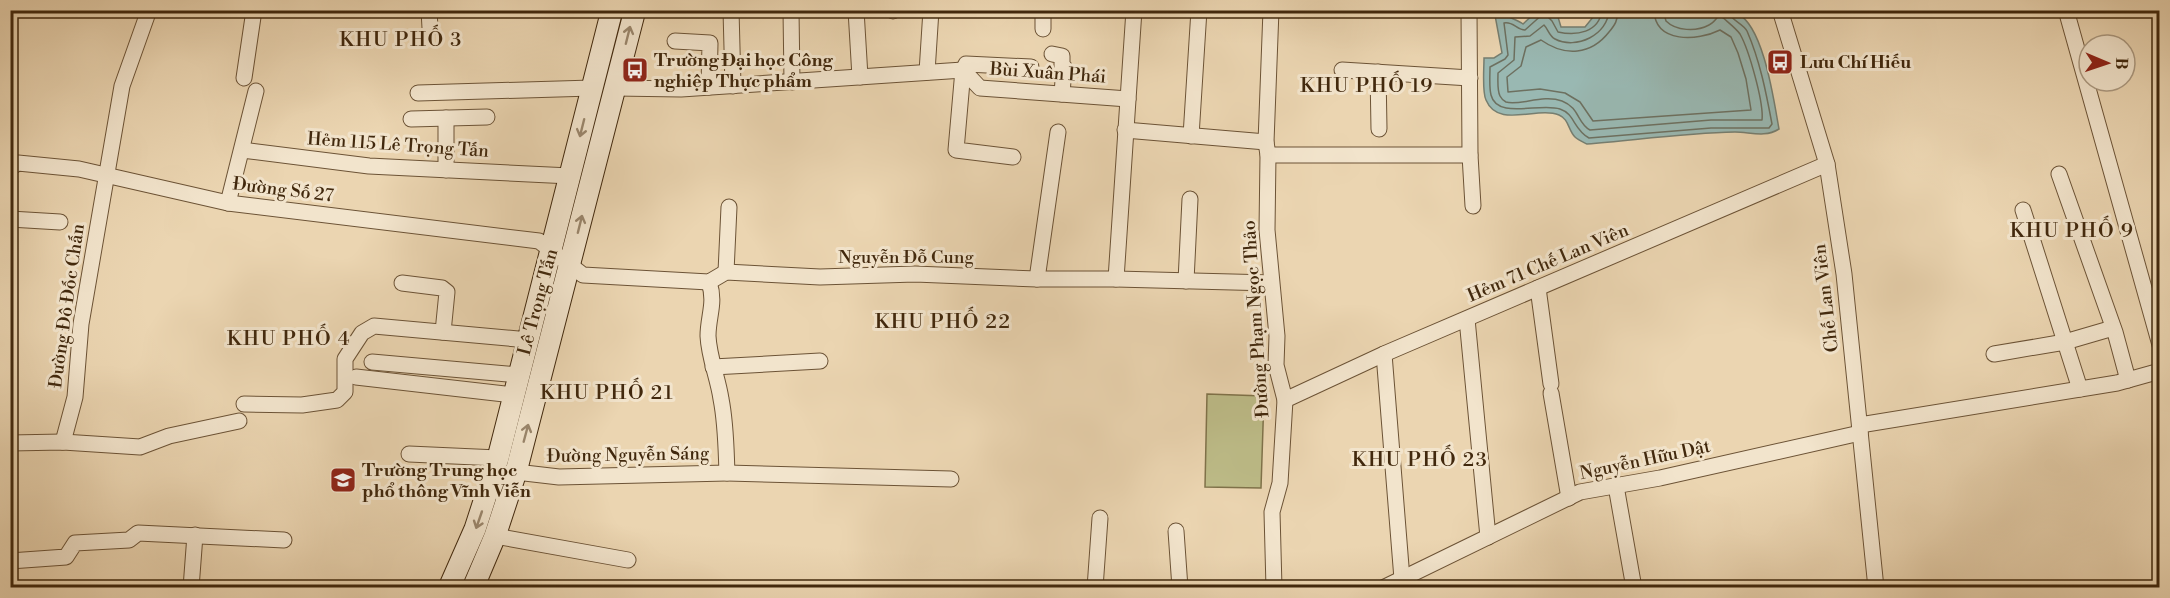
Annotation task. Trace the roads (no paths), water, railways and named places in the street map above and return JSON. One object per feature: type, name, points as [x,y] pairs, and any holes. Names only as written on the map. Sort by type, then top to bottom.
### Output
[{"type":"main road","name":"Lê Trọng Tấn","points":[[449,588],[476,529],[498,458],[612,10]]},
{"type":"main road","name":"Lê Trọng Tấn","points":[[473,588],[495,536],[516,472],[635,10]]},
{"type":"street","name":"Đường Đô Đốc Chấn","points":[[63,442],[75,396],[81,324],[122,86],[149,10]]},
{"type":"street","points":[[244,78],[253,16],[250,10]]},
{"type":"street","points":[[429,10],[430,28]]},
{"type":"street","points":[[731,10],[733,86]]},
{"type":"street","points":[[791,10],[792,82]]},
{"type":"street","points":[[856,10],[860,77]]},
{"type":"street","points":[[927,72],[931,10]]},
{"type":"street","points":[[1043,10],[1043,29]]},
{"type":"street","points":[[1116,279],[1134,10]]},
{"type":"street","points":[[1191,136],[1199,10]]},
{"type":"street","name":"Đường Phạm Ngọc Thảo","points":[[1270,10],[1267,230],[1277,336],[1276,364],[1285,400],[1280,483],[1272,512],[1274,588]]},
{"type":"street","points":[[1469,10],[1470,155],[1473,206]]},
{"type":"street","name":"Chế Lan Viên","points":[[1780,10],[1827,164],[1844,274],[1876,588]]},
{"type":"street","points":[[2066,10],[2160,345]]},
{"type":"street","points":[[675,41],[710,43],[709,87]]},
{"type":"street","points":[[1052,54],[1062,56],[1064,67],[1062,94]]},
{"type":"street","points":[[1013,156],[956,150],[963,70],[966,64],[1031,67]]},
{"type":"street","name":"Bùi Xuân Phái","points":[[615,88],[681,89],[963,70],[980,88],[1128,99]]},
{"type":"street","points":[[1342,70],[1470,78]]},
{"type":"street","points":[[1378,72],[1379,129]]},
{"type":"street","points":[[418,93],[592,88]]},
{"type":"street","points":[[228,203],[256,91]]},
{"type":"street","points":[[411,119],[487,117]]},
{"type":"street","points":[[446,118],[446,170]]},
{"type":"street","points":[[1125,130],[1191,136],[1267,148],[1470,155]]},
{"type":"street","points":[[1037,279],[1058,132]]},
{"type":"street","name":"Hẻm 115 Lê Trọng Tấn","points":[[242,150],[369,166],[570,176]]},
{"type":"street","name":"Đường Số 27","points":[[10,168],[18,163],[79,169],[228,203],[539,241],[551,251]]},
{"type":"street","name":"Hẻm 71 Chế Lan Viên","points":[[1285,400],[1384,354],[1827,164]]},
{"type":"street","points":[[2059,174],[2113,328],[2123,381]]},
{"type":"street","points":[[1186,281],[1190,199]]},
{"type":"street","points":[[551,251],[583,275],[709,282],[726,272],[729,207]]},
{"type":"street","points":[[2023,210],[2080,389]]},
{"type":"street","points":[[10,219],[60,222]]},
{"type":"street","name":"Nguyễn Đỗ Cung","points":[[726,272],[820,277],[915,274],[1037,279],[1272,283]]},
{"type":"street","name":"Đường Nguyễn Sáng","points":[[516,472],[559,477],[727,473],[721,399],[708,334],[712,314],[712,291],[709,282]]},
{"type":"street","points":[[402,283],[442,288],[447,292],[443,332]]},
{"type":"street","points":[[1538,288],[1551,389],[1569,498]]},
{"type":"street","points":[[1467,319],[1488,537]]},
{"type":"street","points":[[244,404],[302,405],[337,400],[345,392],[345,359],[362,333],[374,327],[529,340]]},
{"type":"street","points":[[1994,354],[2065,342],[2113,328]]},
{"type":"street","points":[[1384,354],[1394,584]]},
{"type":"street","points":[[713,368],[820,361]]},
{"type":"street","points":[[372,362],[516,385]]},
{"type":"street","name":"Nguyễn Hữu Dật","points":[[1394,584],[1580,492],[1660,478],[1860,429],[2123,381],[2160,371]]},
{"type":"street","points":[[356,377],[516,385]]},
{"type":"street","points":[[10,443],[63,442],[140,447],[169,436],[239,421]]},
{"type":"street","points":[[409,454],[498,458]]},
{"type":"street","points":[[727,473],[951,479]]},
{"type":"street","points":[[1616,486],[1634,588]]},
{"type":"street","points":[[1095,588],[1100,518]]},
{"type":"street","points":[[1176,531],[1180,588]]},
{"type":"street","points":[[10,561],[66,557],[75,543],[129,540],[138,533],[284,540]]},
{"type":"street","points":[[191,588],[195,535]]},
{"type":"street","points":[[495,536],[628,560]]},
{"type":"water","points":[[1658,9],[1690,16],[1722,11],[1738,14],[1755,34],[1761,49],[1771,84],[1779,129],[1763,134],[1735,132],[1679,135],[1587,144],[1575,137],[1565,119],[1559,115],[1499,113],[1492,109],[1486,100],[1484,86],[1484,58],[1494,58],[1502,53],[1494,10],[1501,11],[1523,24],[1537,11],[1549,11],[1558,17],[1561,27],[1585,27],[1598,11]]},
{"type":"place","name":"Lưu Chí Hiếu","points":[[1780,62]]},
{"type":"place","name":"Trường Đại học Công nghiệp Thực phẩm","points":[[635,70]]},
{"type":"place","name":"Trường Trung học phổ thông Vĩnh Viễn","points":[[343,480]]},
{"type":"district","name":"KHU PHỐ 3","points":[[401,40]]},
{"type":"district","name":"KHU PHỐ 19","points":[[1367,86]]},
{"type":"district","name":"KHU PHỐ 9","points":[[2072,231]]},
{"type":"district","name":"KHU PHỐ 22","points":[[943,322]]},
{"type":"district","name":"KHU PHỐ 4","points":[[289,339]]},
{"type":"district","name":"KHU PHỐ 21","points":[[607,393]]},
{"type":"district","name":"KHU PHỐ 23","points":[[1420,460]]}]
